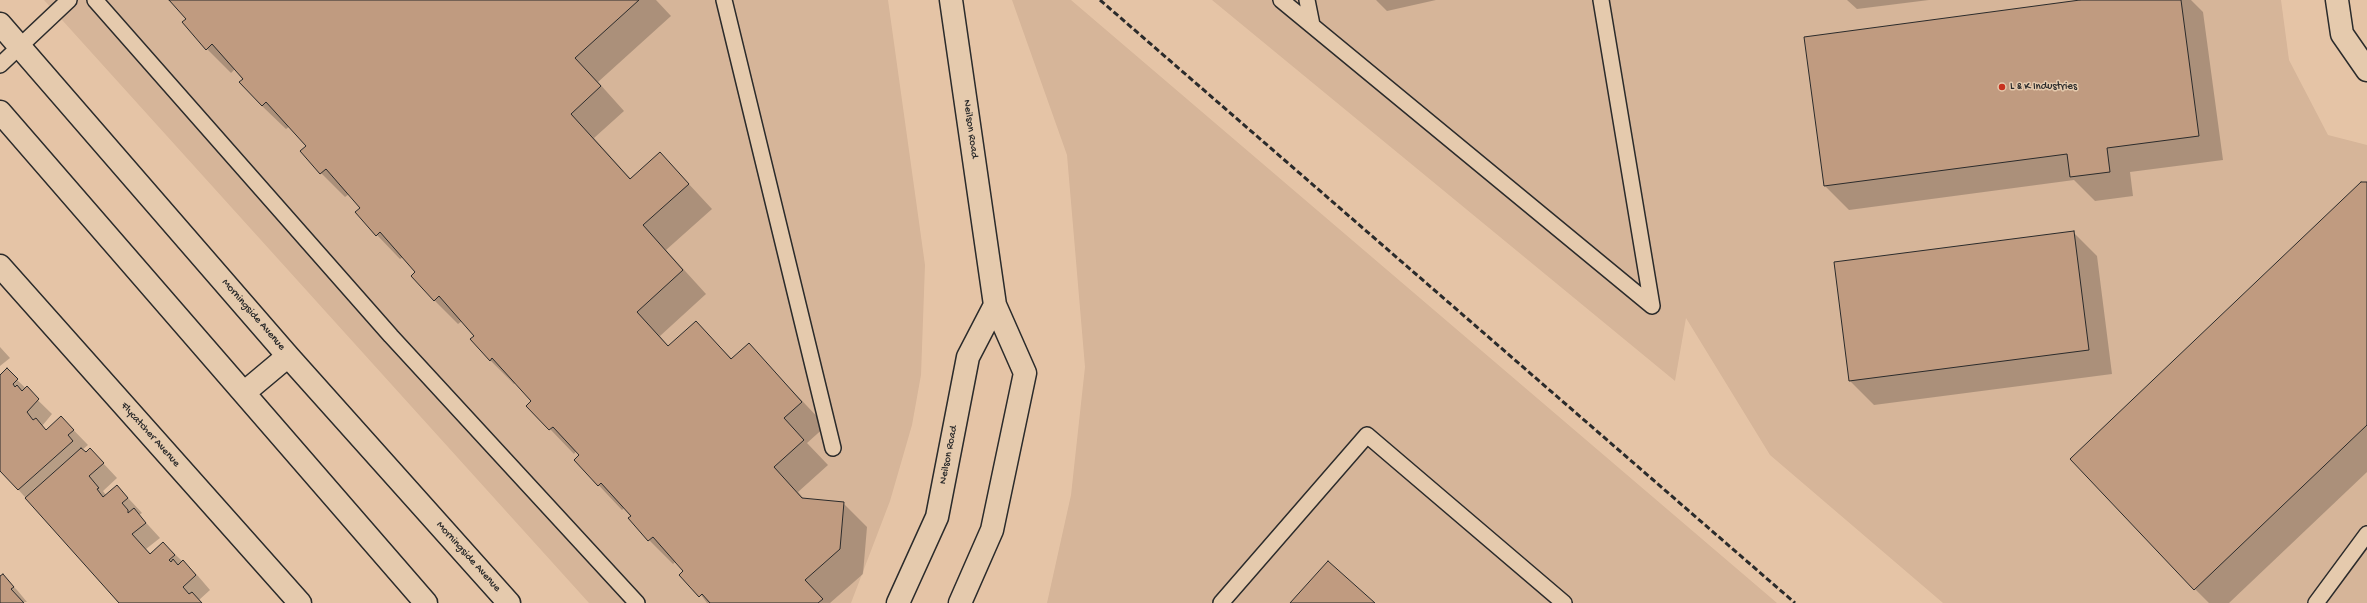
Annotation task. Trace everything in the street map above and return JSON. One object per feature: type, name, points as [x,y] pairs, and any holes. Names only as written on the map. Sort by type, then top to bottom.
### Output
[{"type":"main road","name":"Neilson Road","points":[[951,0],[995,305],[1025,373],[992,530],[960,603]]},
{"type":"main road","points":[[2337,0],[2342,34],[2367,70]]},
{"type":"main road","name":"Morningside Avenue","points":[[0,24],[288,356],[509,603]]},
{"type":"main road","points":[[0,112],[245,392],[426,603]]},
{"type":"main road","name":"Flycatcher Avenue","points":[[0,266],[300,603]]},
{"type":"main road","name":"Neilson Road","points":[[898,603],[937,516],[968,357],[995,305]]},
{"type":"main road","points":[[245,392],[288,356]]},
{"type":"lane","points":[[0,66],[68,0]]},
{"type":"lane","points":[[95,0],[391,336],[637,603]]},
{"type":"lane","points":[[724,0],[833,448]]},
{"type":"lane","points":[[1281,0],[1652,306],[1601,0]]},
{"type":"lane","points":[[1307,0],[1312,25]]},
{"type":"lane","points":[[1222,603],[1367,435],[1564,603]]},
{"type":"lane","points":[[2316,603],[2367,534]]},
{"type":"shaded area","points":[[44,0],[888,0],[925,265],[921,375],[912,425],[890,501],[851,603],[589,603]]},
{"type":"shaded area","points":[[1012,0],[1071,0],[1777,603],[1047,603],[1071,495],[1085,367],[1067,155]]},
{"type":"shaded area","points":[[1212,0],[2281,0],[2289,60],[2328,135],[2367,145],[2367,603],[1943,603],[1770,455],[1686,318],[1675,381]]},
{"type":"building","points":[[169,0],[639,0],[575,58],[601,86],[571,114],[630,179],[660,152],[689,184],[643,225],[683,270],[637,312],[668,346],[696,321],[731,359],[749,343],[802,402],[784,418],[804,440],[774,467],[802,498],[844,502],[840,549],[805,580],[823,599],[818,603],[710,603],[702,594],[699,597],[679,575],[683,571],[653,537],[648,541],[628,518],[631,516],[601,483],[598,486],[574,460],[579,455],[553,427],[549,430],[526,406],[531,401],[492,358],[490,361],[470,339],[474,336],[439,296],[434,301],[411,276],[415,272],[380,232],[376,236],[355,212],[360,208],[326,169],[320,174],[300,151],[306,146],[266,102],[262,106],[239,82],[243,79],[212,44],[206,50],[182,22],[186,19]]},
{"type":"building","name":"L & K Industries","points":[[2080,0],[2181,0],[2199,136],[2107,148],[2110,172],[2070,177],[2067,154],[1824,186],[1804,37]]},
{"type":"building","points":[[2361,182],[2367,182],[2367,425],[2194,590],[2070,459]]},
{"type":"building","points":[[2074,231],[2089,350],[1849,381],[1834,262]]},
{"type":"building","points":[[7,368],[18,379],[13,384],[15,387],[17,385],[22,391],[27,386],[39,399],[27,412],[33,420],[36,418],[46,430],[61,416],[74,430],[68,435],[73,441],[18,490],[0,471],[0,375]]},
{"type":"building","points":[[81,448],[86,452],[90,448],[104,463],[89,476],[99,488],[97,489],[103,497],[117,485],[128,498],[122,503],[128,510],[128,513],[134,508],[146,523],[132,534],[150,554],[163,542],[175,555],[169,560],[171,562],[173,559],[178,565],[183,560],[196,575],[183,587],[189,594],[192,592],[202,603],[119,603],[25,498]]},
{"type":"building","points":[[1328,561],[1375,603],[1290,603]]},
{"type":"building","points":[[3,574],[14,587],[11,589],[24,603],[0,603],[0,576]]},
{"type":"railway","points":[[1100,0],[1795,603]]},
{"type":"place","name":"L & K Industries","points":[[2002,87]]}]
